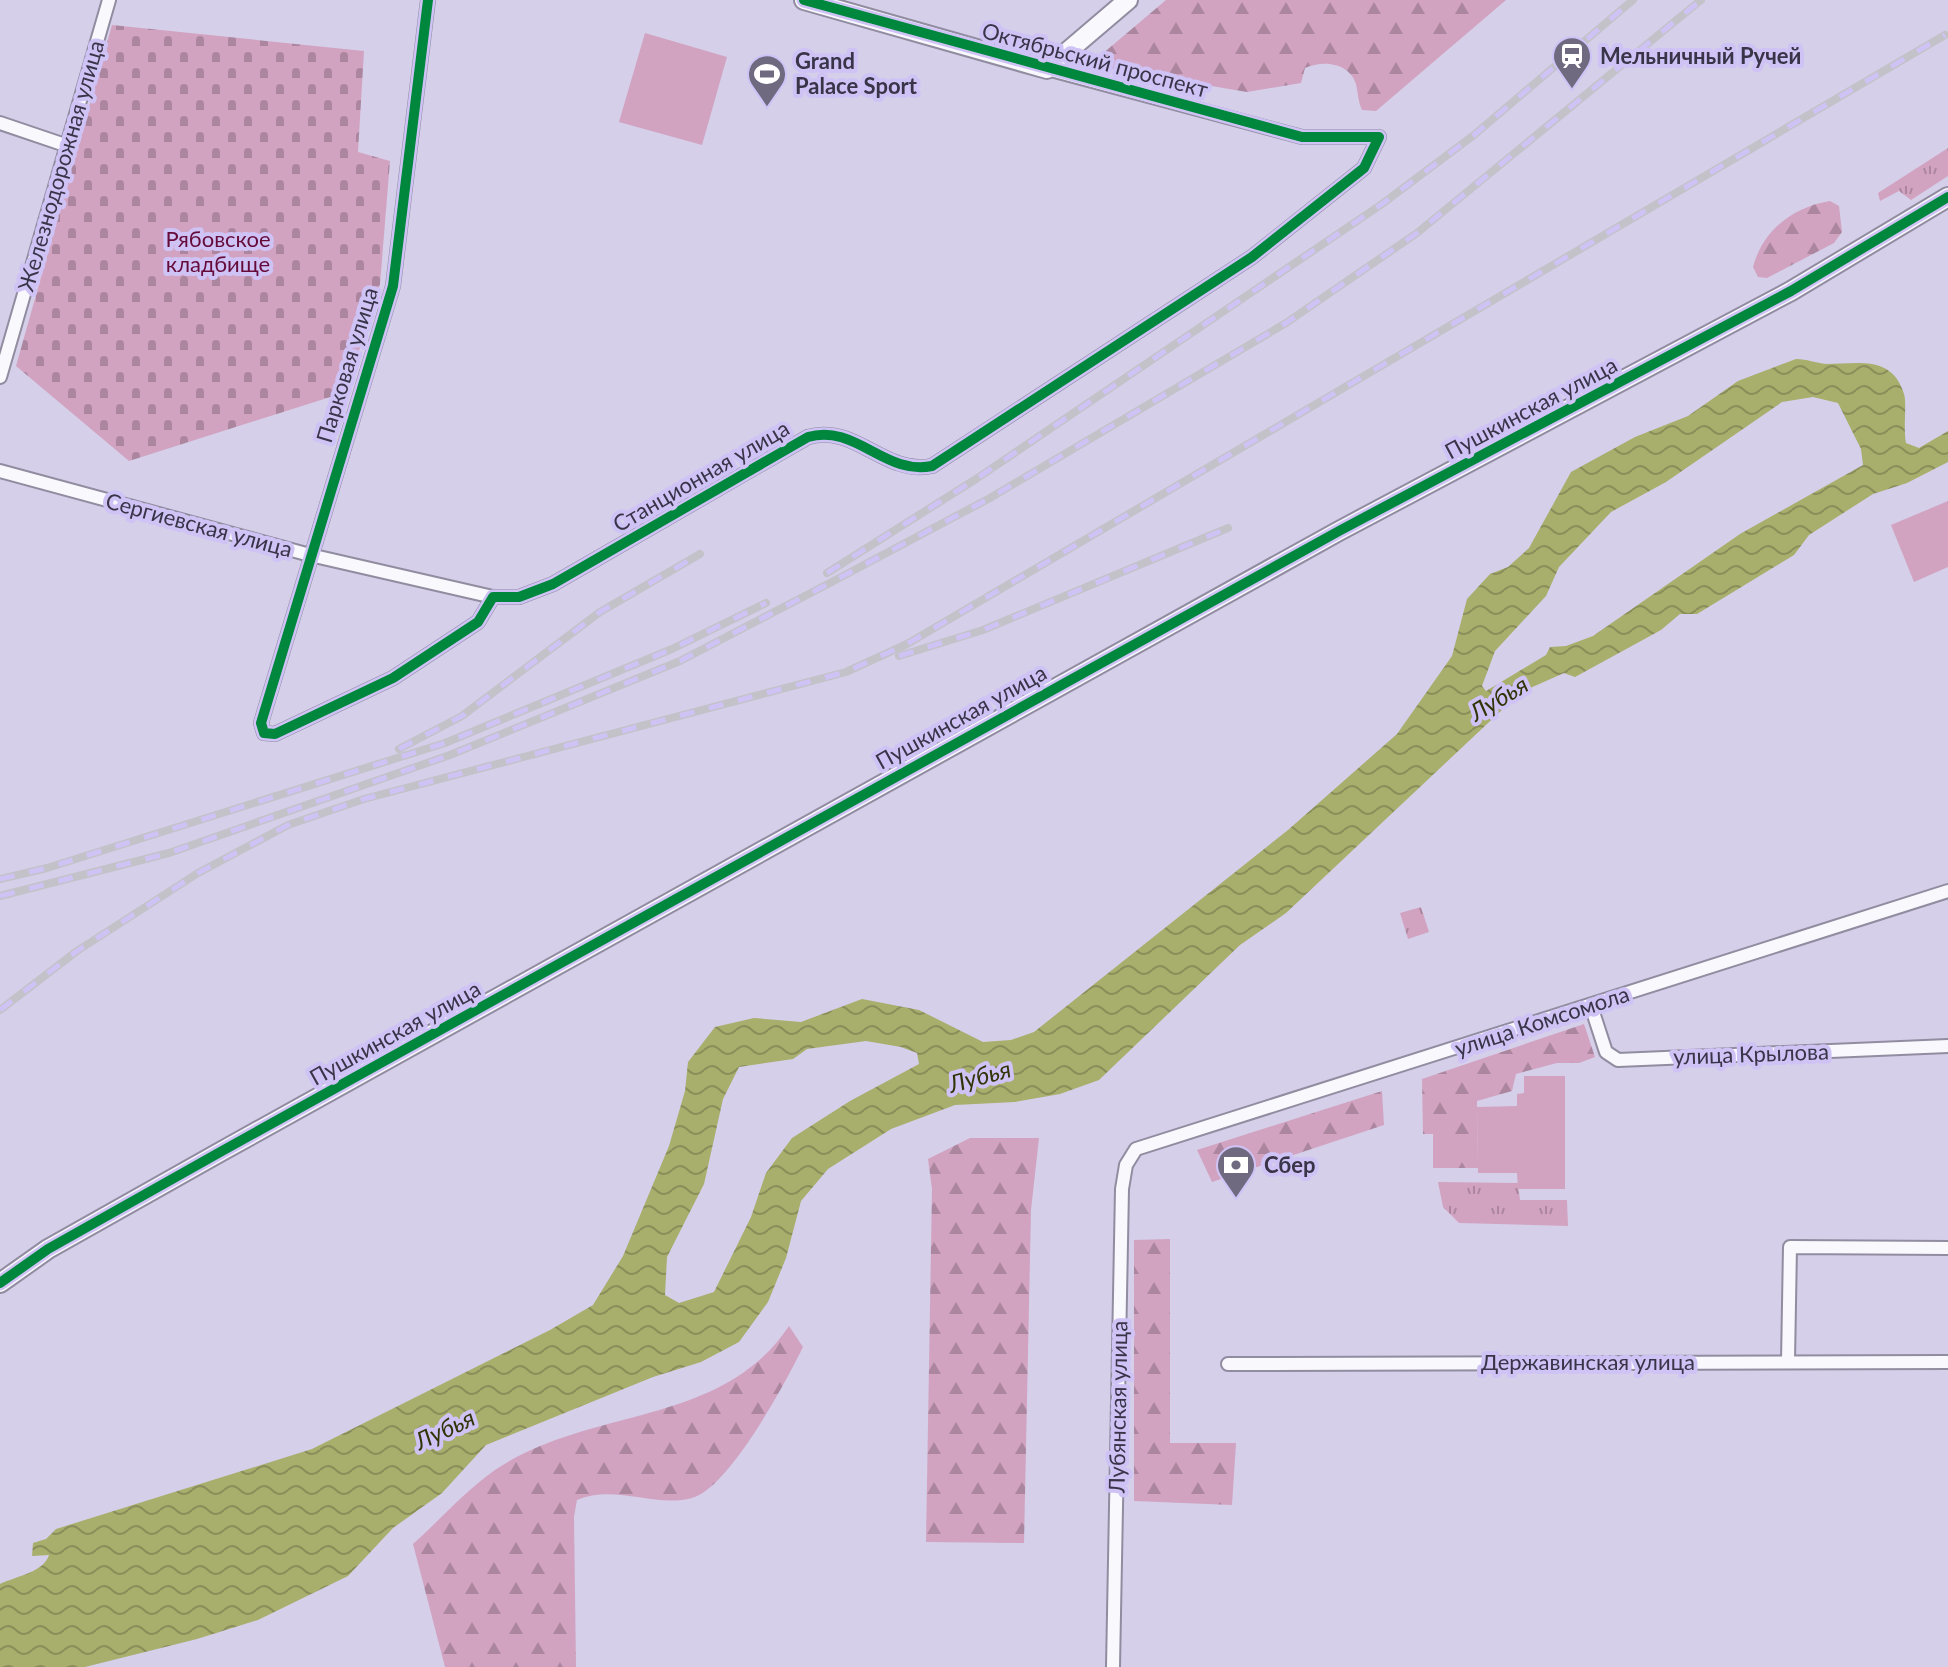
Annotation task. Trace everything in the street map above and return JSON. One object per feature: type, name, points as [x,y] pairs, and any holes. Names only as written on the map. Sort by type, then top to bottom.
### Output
[{"type":"street","name":"Железнодорожная улица","points":[[0,377],[109,0]]},
{"type":"street","name":"Парковая улица","points":[[428,0],[393,286],[261,723],[264,733],[275,734],[393,678],[478,622],[493,597]]},
{"type":"street","points":[[1047,69],[1128,0]]},
{"type":"street","name":"Октябрьский проспект","points":[[811,1],[1047,69],[1302,137],[1379,137]]},
{"type":"street","points":[[0,123],[68,146]]},
{"type":"street","name":"Станционная улица","points":[[493,597],[519,597],[553,584],[808,437],[823,433],[838,434],[898,465],[915,470],[932,466],[1252,257],[1364,168],[1379,137]]},
{"type":"street","name":"Пушкинская улица","points":[[0,1283],[48,1249],[145,1194],[1339,531],[1791,291],[1948,197]]},
{"type":"street","name":"Сергиевская улица","points":[[0,471],[310,555],[493,597]]},
{"type":"street","name":"улица Комсомола","points":[[1136,1149],[1948,891]]},
{"type":"street","name":"улица Крылова","points":[[1591,1006],[1606,1052],[1618,1060],[1948,1046]]},
{"type":"street","name":"Лубянская улица","points":[[1113,1667],[1122,1189],[1126,1165],[1136,1149]]},
{"type":"street","points":[[1788,1361],[1790,1247],[1948,1248]]},
{"type":"street","name":"Державинская улица","points":[[1228,1364],[1948,1362]]},
{"type":"green space","points":[[1166,0],[1506,0],[1376,111],[1362,110],[1352,77],[1334,65],[1319,64],[1305,68],[1301,83],[1247,92],[1099,67],[1101,55]]},
{"type":"green space","name":"Рябовское кладбище","points":[[112,25],[364,51],[358,152],[390,161],[380,284],[346,392],[129,461],[16,366]]},
{"type":"green space","points":[[645,33],[727,57],[702,145],[619,122]]},
{"type":"green space","points":[[1948,148],[1948,176],[1911,200],[1899,191],[1880,201],[1878,193]]},
{"type":"green space","points":[[1830,201],[1839,206],[1842,232],[1834,243],[1767,278],[1758,277],[1753,267],[1772,231],[1792,214]]},
{"type":"green space","points":[[1948,501],[1948,567],[1914,582],[1891,525]]},
{"type":"green space","points":[[1421,907],[1429,932],[1408,939],[1400,913]]},
{"type":"green space","points":[[1584,1024],[1595,1057],[1579,1063],[1557,1063],[1516,1074],[1512,1091],[1477,1101],[1478,1168],[1451,1168],[1451,1134],[1423,1134],[1422,1079]]},
{"type":"green space","points":[[1524,1076],[1565,1076],[1565,1189],[1518,1189],[1517,1173],[1478,1173],[1477,1107],[1517,1106],[1517,1094],[1524,1093]]},
{"type":"green space","points":[[1382,1091],[1384,1125],[1212,1182],[1197,1150]]},
{"type":"green space","points":[[1433,1134],[1451,1134],[1451,1168],[1433,1168]]},
{"type":"green space","points":[[970,1138],[1039,1138],[1031,1210],[1024,1543],[926,1542],[932,1189],[928,1159]]},
{"type":"green space","points":[[1438,1182],[1518,1183],[1520,1200],[1567,1200],[1568,1226],[1459,1223],[1443,1207]]},
{"type":"green space","points":[[1170,1239],[1170,1443],[1236,1443],[1232,1505],[1134,1501],[1134,1240]]},
{"type":"green space","points":[[789,1326],[803,1347],[755,1432],[723,1475],[707,1490],[692,1498],[678,1500],[606,1494],[577,1500],[574,1517],[576,1667],[445,1667],[413,1544],[495,1470],[532,1450],[571,1435],[691,1400],[728,1383],[761,1359]]},
{"type":"water","name":"Лубья","points":[[1796,359],[1883,367],[1899,382],[1904,394],[1906,443],[1919,448],[1948,431],[1948,462],[1907,483],[1873,494],[1809,535],[1794,555],[1697,614],[1680,614],[1661,630],[1575,677],[1564,673],[1521,692],[1286,913],[1240,945],[1099,1080],[1060,1094],[1015,1102],[955,1105],[891,1129],[828,1169],[801,1201],[786,1258],[768,1302],[739,1342],[701,1362],[653,1377],[486,1445],[442,1493],[393,1528],[348,1576],[258,1620],[85,1667],[0,1667],[0,1584],[35,1570],[46,1561],[49,1555],[32,1556],[33,1543],[46,1539],[56,1529],[312,1449],[550,1330],[593,1305],[623,1256],[669,1146],[685,1091],[688,1062],[715,1027],[754,1018],[801,1022],[862,999],[919,1010],[983,1042],[1011,1040],[1034,1032],[1288,830],[1397,734],[1452,656],[1467,599],[1490,574],[1508,567],[1529,548],[1571,472],[1635,437],[1688,416],[1738,381]],"holes":[[[1813,397],[1838,403],[1861,449],[1863,465],[1740,534],[1593,636],[1566,646],[1550,647],[1546,655],[1486,691],[1482,686],[1495,651],[1546,596],[1559,567],[1611,512],[1666,482],[1782,402]],[[866,1041],[917,1053],[919,1064],[850,1101],[792,1138],[766,1173],[751,1217],[714,1292],[679,1303],[665,1295],[667,1257],[704,1184],[723,1099],[739,1067],[793,1059],[807,1049]]]},
{"type":"railway","points":[[827,573],[976,479],[1382,204],[1474,135],[1633,0]]},
{"type":"railway","points":[[0,896],[169,853],[450,755],[680,661],[828,584],[990,498],[1286,323],[1417,233],[1701,0]]},
{"type":"railway","points":[[0,1010],[77,951],[198,873],[288,825],[364,799],[846,672],[907,644],[1945,35]]},
{"type":"railway","points":[[899,656],[983,630],[1228,528]]},
{"type":"railway","points":[[399,749],[462,716],[600,612],[700,554]]},
{"type":"railway","points":[[0,879],[47,868],[445,743],[672,649],[766,603]]},
{"type":"cycle path","points":[[428,0],[393,286],[261,723],[264,733],[275,734],[393,678],[478,622],[493,597],[519,597],[553,584],[808,437],[841,437],[899,464],[932,466],[1252,257],[1364,168],[1379,137],[1302,137],[804,0]]},
{"type":"cycle path","points":[[0,1283],[48,1249],[222,1151],[1339,531],[1791,291],[1948,197]]},
{"type":"place","name":"Мельничный Ручей","points":[[1572,90]]},
{"type":"place","name":"Grand Palace Sport","points":[[767,108]]},
{"type":"place","name":"Сбер","points":[[1236,1199]]}]
